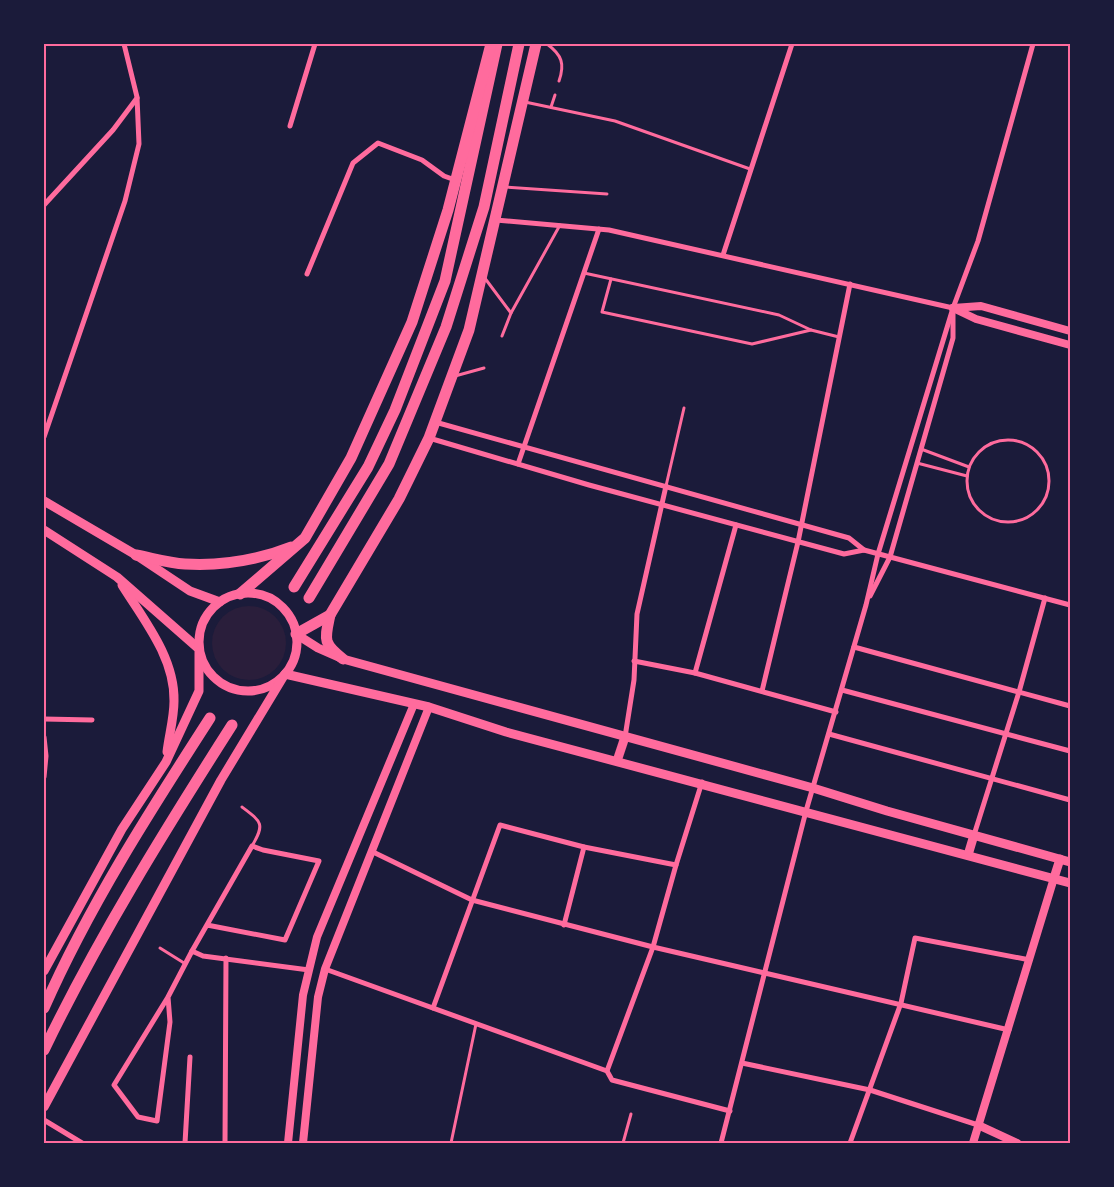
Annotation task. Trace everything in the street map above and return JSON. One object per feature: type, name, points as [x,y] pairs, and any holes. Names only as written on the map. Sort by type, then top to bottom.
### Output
[{"type":"highway","points":[[240,594],[305,538],[351,458],[412,322],[448,210],[491,44]]},
{"type":"highway","points":[[294,587],[368,467],[395,410],[442,289],[479,137],[497,44]]},
{"type":"highway","points":[[309,598],[390,464],[446,328],[484,207],[519,44]]},
{"type":"highway","points":[[343,659],[330,649],[326,642],[330,615],[398,499],[429,438],[469,330],[536,44]]},
{"type":"highway","points":[[136,555],[184,564],[212,564],[269,554],[290,548],[305,538]]},
{"type":"highway","points":[[296,634],[330,615]]},
{"type":"highway","points":[[44,1008],[74,945],[114,874],[166,785],[210,718]]},
{"type":"highway","points":[[44,1050],[66,1004],[176,812],[232,726]]},
{"type":"main road","points":[[44,501],[136,555],[190,591],[220,602]]},
{"type":"main road","points":[[44,530],[117,576],[199,649],[204,664],[213,678],[234,689],[258,690],[273,684],[286,674]]},
{"type":"main road","points":[[117,576],[154,636],[168,665],[174,700],[166,762]]},
{"type":"main road","points":[[44,971],[122,829],[166,762],[199,690],[201,628],[206,618],[220,602],[240,594],[265,596],[277,603],[286,611],[296,634],[297,648],[293,662],[221,780],[44,1108]]},
{"type":"main road","points":[[296,634],[318,648],[343,659],[813,788],[1070,862]]},
{"type":"main road","points":[[286,674],[429,707],[506,732],[702,782],[1070,882]]},
{"type":"main road","points":[[617,761],[625,737]]},
{"type":"main road","points":[[968,855],[974,835]]},
{"type":"main road","points":[[1054,878],[1060,859]]},
{"type":"street","points":[[44,437],[45,427],[125,201],[139,144],[137,97],[124,44]]},
{"type":"street","points":[[290,126],[315,44]]},
{"type":"street","points":[[723,255],[792,44]]},
{"type":"street","points":[[722,1143],[806,811],[836,712],[878,554],[953,308],[978,241],[1033,44]]},
{"type":"street","points":[[44,205],[113,130],[137,97]]},
{"type":"street","points":[[307,274],[353,163],[378,143],[422,160],[444,176],[455,180]]},
{"type":"street","points":[[496,220],[599,229],[723,255],[953,308],[976,319],[1070,345]]},
{"type":"street","points":[[518,464],[599,229]]},
{"type":"street","points":[[762,691],[798,542],[800,523],[850,284]]},
{"type":"street","points":[[953,308],[981,306],[1070,331]]},
{"type":"street","points":[[866,604],[890,556],[953,338],[953,308]]},
{"type":"street","points":[[435,422],[800,523],[849,538],[864,550],[1070,605]]},
{"type":"street","points":[[429,438],[661,505],[844,554],[864,550]]},
{"type":"street","points":[[625,737],[634,680],[636,614],[666,486]]},
{"type":"street","points":[[695,673],[736,525]]},
{"type":"street","points":[[974,835],[1019,692],[1045,598]]},
{"type":"street","points":[[854,647],[1070,706]]},
{"type":"street","points":[[634,661],[695,673],[836,712]]},
{"type":"street","points":[[842,690],[1070,752]]},
{"type":"street","points":[[288,1143],[304,996],[317,937],[414,704]]},
{"type":"street","points":[[303,1143],[318,996],[325,969],[429,707]]},
{"type":"street","points":[[44,719],[92,720]]},
{"type":"street","points":[[829,734],[1070,800]]},
{"type":"street","points":[[44,736],[46,756],[44,777]]},
{"type":"street","points":[[607,1071],[653,947],[702,782]]},
{"type":"street","points":[[434,1008],[500,825],[584,847],[676,865]]},
{"type":"street","points":[[168,997],[170,1022],[157,1121],[138,1117],[114,1085],[168,997],[184,963],[252,846],[262,850],[319,860],[285,940],[207,924]]},
{"type":"street","points":[[564,924],[584,847]]},
{"type":"street","points":[[371,851],[472,900],[653,947],[1010,1030]]},
{"type":"street","points":[[974,1143],[978,1125],[1010,1030],[1054,878]]},
{"type":"street","points":[[850,1143],[901,1004],[915,938],[1030,960]]},
{"type":"street","points":[[192,951],[203,956],[309,970],[325,969],[607,1071],[612,1080],[730,1111]]},
{"type":"street","points":[[225,1143],[226,958]]},
{"type":"street","points":[[185,1143],[190,1057]]},
{"type":"street","points":[[742,1063],[870,1090],[978,1125],[1017,1143]]},
{"type":"street","points":[[44,1120],[82,1143]]},
{"type":"lane","points":[[547,44],[562,59],[564,67],[560,81]]},
{"type":"lane","points":[[551,107],[555,95]]},
{"type":"lane","points":[[524,101],[615,121],[751,169]]},
{"type":"lane","points":[[504,187],[607,194]]},
{"type":"lane","points":[[502,336],[511,313],[560,225]]},
{"type":"lane","points":[[584,273],[779,315],[811,330],[839,337]]},
{"type":"lane","points":[[483,276],[511,313]]},
{"type":"lane","points":[[611,279],[602,312],[752,344],[811,330]]},
{"type":"lane","points":[[452,376],[484,368]]},
{"type":"lane","points":[[666,486],[684,408]]},
{"type":"lane","points":[[999,441],[1019,442],[1037,452],[1045,463],[1048,476],[1048,490],[1043,502],[1034,513],[1022,520],[1009,522],[996,520],[984,515],[974,505],[968,493],[967,476],[969,466],[976,455],[986,446],[999,441]]},
{"type":"lane","points":[[921,449],[969,466]]},
{"type":"lane","points":[[917,463],[967,476]]},
{"type":"lane","points":[[242,807],[258,819],[261,825],[261,832],[252,846]]},
{"type":"lane","points":[[160,948],[184,963]]},
{"type":"lane","points":[[452,1143],[476,1023]]},
{"type":"lane","points":[[623,1143],[631,1114]]},
{"type":"shaded area","points":[[249,606],[270,612],[280,622],[286,643],[280,664],[270,674],[249,680],[228,674],[218,664],[212,643],[218,622],[228,612]]}]
